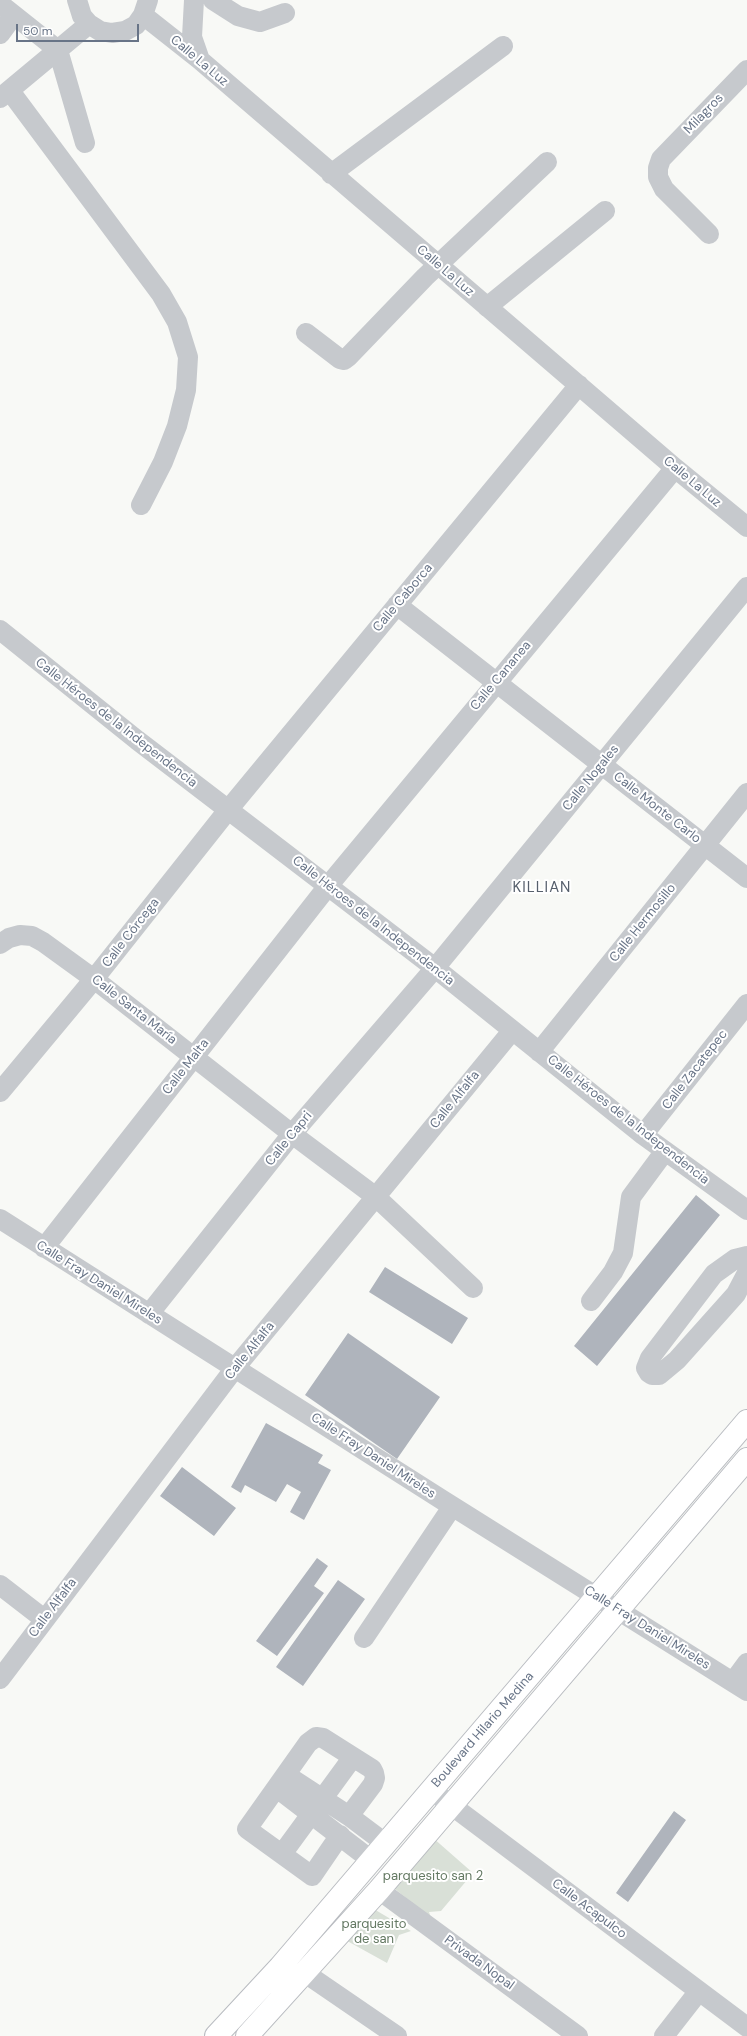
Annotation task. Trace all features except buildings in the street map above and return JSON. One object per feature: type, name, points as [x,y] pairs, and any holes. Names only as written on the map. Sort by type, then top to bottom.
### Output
[{"type":"main road","name":"Boulevard Hilario Medina","points":[[216,2036],[280,1967],[747,1421]]},
{"type":"main road","name":"Boulevard Hilario Medina","points":[[247,2036],[379,1890],[747,1459]]},
{"type":"street","points":[[78,0],[82,16],[89,24],[100,31],[112,33],[124,32],[136,25],[146,8]]},
{"type":"street","points":[[194,0],[191,23],[192,37],[200,60]]},
{"type":"street","points":[[213,0],[238,16],[260,22],[285,13]]},
{"type":"street","name":"Calle La Luz","points":[[146,8],[200,60],[331,174],[675,468],[747,527]]},
{"type":"street","points":[[0,34],[7,9],[58,50],[85,142]]},
{"type":"street","points":[[89,24],[5,95],[161,294],[177,322],[188,357],[186,390],[177,426],[163,462],[141,505]]},
{"type":"street","points":[[331,174],[503,46]]},
{"type":"street","name":"Milagros","points":[[709,234],[664,189],[658,177],[658,168],[661,159],[747,70]]},
{"type":"street","points":[[306,333],[340,359],[344,360],[438,265],[547,162]]},
{"type":"street","points":[[487,307],[605,211]]},
{"type":"street","name":"Calle Caborca","points":[[228,810],[578,385]]},
{"type":"street","name":"Calle Cananea","points":[[328,886],[675,468]]},
{"type":"street","name":"Calle Nogales","points":[[434,968],[747,587]]},
{"type":"street","name":"Calle Monte Carlo","points":[[397,605],[495,683],[602,764],[747,878]]},
{"type":"street","name":"Calle Héroes de la Independencia","points":[[0,630],[137,740],[434,968],[643,1135],[747,1210]]},
{"type":"street","name":"Calle Hermosillo","points":[[539,1052],[747,793]]},
{"type":"street","name":"Calle Córcega","points":[[0,1092],[94,980],[228,810]]},
{"type":"street","name":"Calle Malta","points":[[44,1248],[328,886]]},
{"type":"street","name":"Calle Santa María","points":[[0,944],[9,938],[20,935],[32,936],[43,942],[376,1197],[474,1288]]},
{"type":"street","name":"Calle Capri","points":[[149,1314],[292,1134],[434,968]]},
{"type":"street","name":"Calle Zacatepec","points":[[643,1135],[747,1004]]},
{"type":"street","name":"Calle Alfalfa","points":[[0,1679],[235,1368],[512,1031]]},
{"type":"street","points":[[591,1301],[613,1272],[623,1253],[631,1197],[665,1151]]},
{"type":"street","name":"Calle Fray Daniel Mireles","points":[[0,1219],[452,1506],[740,1686]]},
{"type":"street","points":[[747,1256],[735,1260],[714,1274],[650,1358],[646,1368],[649,1373],[652,1375],[659,1375],[677,1360],[736,1294],[747,1273]]},
{"type":"street","points":[[364,1638],[452,1506]]},
{"type":"street","points":[[0,1585],[44,1619]]},
{"type":"street","points":[[740,1686],[747,1663]]},
{"type":"street","points":[[340,1835],[312,1876],[247,1830],[308,1743],[316,1737],[323,1738],[372,1769],[375,1778],[349,1816]]},
{"type":"street","points":[[282,1854],[353,1757]]},
{"type":"street","points":[[281,1781],[317,1806],[340,1835],[371,1860]]},
{"type":"street","name":"Calle Acapulco","points":[[431,1790],[747,2027]]},
{"type":"street","points":[[317,1806],[349,1816],[385,1843]]},
{"type":"street","name":"Privada Nopal","points":[[379,1890],[578,2036]]},
{"type":"street","points":[[305,1973],[397,2036]]},
{"type":"street","points":[[664,2036],[699,1991]]},
{"type":"green space","name":"parquesito san 2","points":[[432,1837],[473,1873],[441,1911],[429,1912],[431,1918],[390,1885]]},
{"type":"green space","name":"parquesito de san","points":[[367,1905],[411,1931],[399,1935],[387,1963],[340,1937]]},
{"type":"district","name":"KILLIAN","points":[[542,888]]}]
